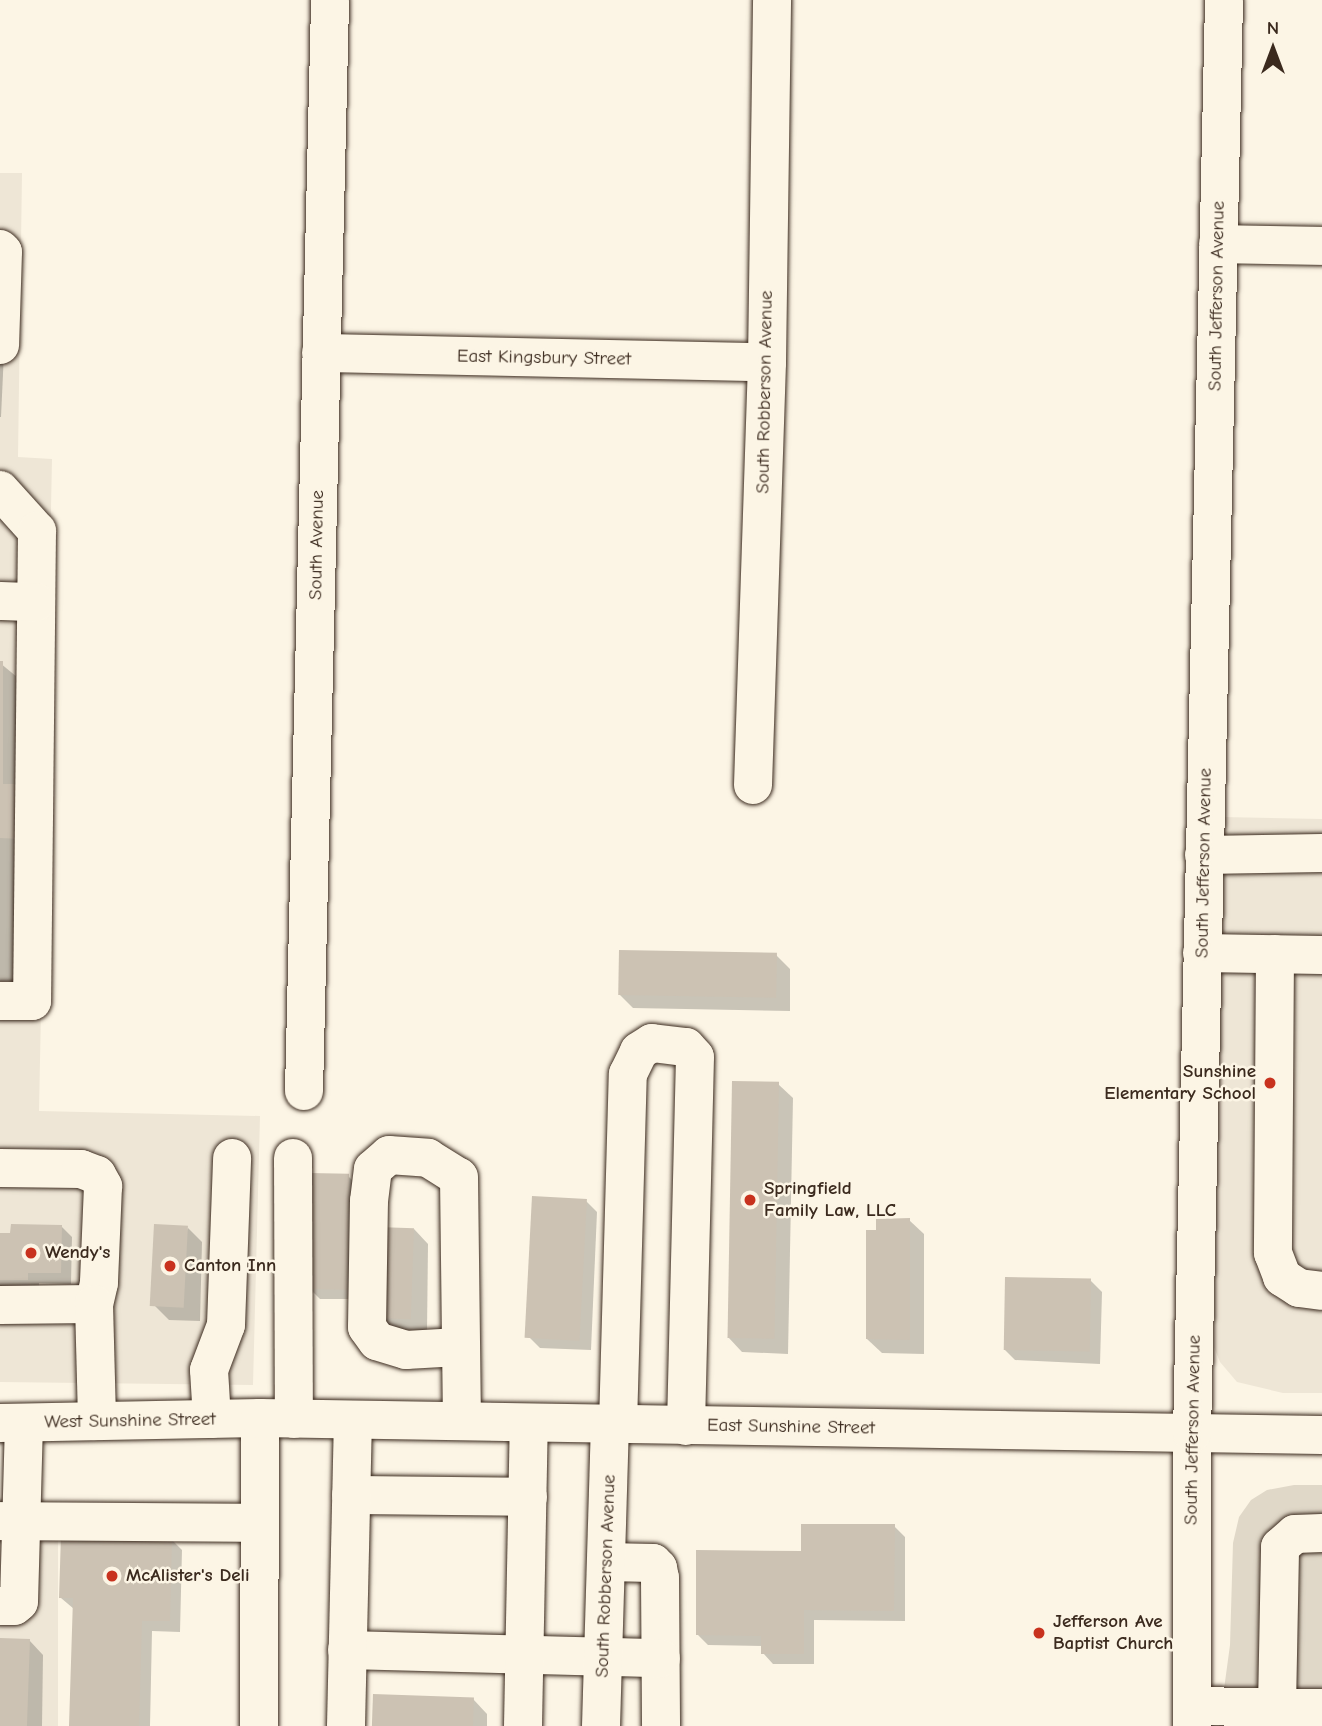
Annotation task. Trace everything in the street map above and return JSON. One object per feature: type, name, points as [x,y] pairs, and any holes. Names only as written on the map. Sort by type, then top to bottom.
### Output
[{"type":"street","name":"South Avenue","points":[[304,1091],[330,0]]},
{"type":"street","name":"South Robberson Avenue","points":[[753,785],[767,362],[772,0]]},
{"type":"street","name":"South Jefferson Avenue","points":[[1192,1716],[1192,1433],[1224,0]]},
{"type":"street","points":[[1218,244],[1322,246]]},
{"type":"street","points":[[0,249],[3,252],[0,345]]},
{"type":"street","name":"East Kingsbury Street","points":[[321,354],[767,362]]},
{"type":"street","points":[[0,490],[37,531],[18,602],[32,1001],[0,1002]]},
{"type":"street","points":[[1204,855],[1322,853]]},
{"type":"street","points":[[1202,953],[1322,954]]},
{"type":"street","points":[[1275,954],[1273,1253],[1282,1277],[1299,1288],[1322,1291]]},
{"type":"street","name":"South Robberson Avenue","points":[[601,1726],[628,1074],[639,1051],[652,1043],[686,1047],[695,1057],[685,1426]]},
{"type":"street","points":[[459,1347],[406,1350],[377,1341],[367,1326],[369,1201],[373,1169],[389,1155],[428,1158],[459,1177],[462,1421]]},
{"type":"street","points":[[212,1419],[209,1370],[226,1325],[232,1158]]},
{"type":"street","points":[[259,1726],[260,1524],[277,1418],[293,1158]]},
{"type":"street","points":[[0,1168],[81,1169],[97,1175],[103,1186],[99,1283],[94,1304],[97,1421]]},
{"type":"street","points":[[0,1305],[94,1304]]},
{"type":"street","name":"East Sunshine Street","points":[[277,1418],[1322,1435]]},
{"type":"street","name":"West Sunshine Street","points":[[12,1423],[277,1418]]},
{"type":"street","points":[[346,1726],[353,1420]]},
{"type":"street","points":[[7,1606],[19,1602],[9,1521],[12,1423]]},
{"type":"street","points":[[523,1726],[529,1423]]},
{"type":"street","points":[[351,1495],[528,1497]]},
{"type":"street","points":[[9,1521],[260,1524]]},
{"type":"street","points":[[1277,1707],[1280,1547],[1295,1534],[1322,1533]]},
{"type":"street","points":[[606,1562],[653,1563],[657,1568],[662,1658],[661,1726]]},
{"type":"street","points":[[348,1650],[662,1658]]},
{"type":"street","points":[[1192,1716],[1277,1707],[1322,1708]]},
{"type":"shaded area","points":[[0,173],[22,173],[18,457],[52,459],[39,1111],[260,1116],[253,1385],[0,1382]]},
{"type":"shaded area","name":"Sunshine Elementary School","points":[[1222,817],[1322,819],[1322,1393],[1283,1393],[1237,1382],[1220,1362],[1214,1347]]},
{"type":"shaded area","points":[[1294,1485],[1322,1485],[1322,1726],[1219,1726],[1230,1645],[1233,1543],[1239,1517],[1251,1500],[1267,1490]]},
{"type":"shaded area","points":[[0,1502],[58,1502],[58,1726],[0,1726]]},
{"type":"building","points":[[0,661],[3,661],[3,784],[22,784],[22,839],[0,838]]},
{"type":"building","points":[[619,950],[777,953],[776,998],[618,995]]},
{"type":"building","points":[[732,1081],[779,1082],[775,1339],[728,1338]]},
{"type":"building","points":[[309,1173],[349,1174],[347,1290],[307,1289]]},
{"type":"building","points":[[532,1196],[587,1199],[579,1341],[525,1338]]},
{"type":"building","points":[[910,1218],[910,1340],[866,1339],[866,1230],[876,1230],[876,1219]]},
{"type":"building","name":"Wendy's","points":[[11,1224],[62,1225],[61,1273],[28,1273],[28,1280],[0,1280],[0,1233],[10,1233]]},
{"type":"building","name":"Canton Inn","points":[[154,1224],[188,1226],[184,1308],[150,1306]]},
{"type":"building","points":[[377,1227],[414,1228],[411,1319],[374,1318]]},
{"type":"building","points":[[1005,1277],[1091,1279],[1090,1351],[1004,1350]]},
{"type":"building","points":[[801,1524],[895,1524],[894,1611],[804,1610],[804,1654],[761,1654],[761,1636],[696,1635],[696,1550],[801,1551]]},
{"type":"building","points":[[61,1535],[172,1538],[170,1621],[142,1621],[139,1726],[69,1726],[73,1598],[59,1598]]},
{"type":"building","points":[[0,1638],[30,1639],[27,1726],[0,1726]]},
{"type":"building","points":[[373,1694],[474,1698],[473,1726],[372,1726]]},
{"type":"place","name":"Sunshine Elementary School","points":[[1270,1083]]},
{"type":"place","name":"Springfield Family Law, LLC","points":[[750,1200]]},
{"type":"place","name":"Wendy's","points":[[31,1253]]},
{"type":"place","name":"Canton Inn","points":[[170,1266]]},
{"type":"place","name":"McAlister's Deli","points":[[112,1576]]},
{"type":"place","name":"Jefferson Ave Baptist Church","points":[[1039,1633]]}]
